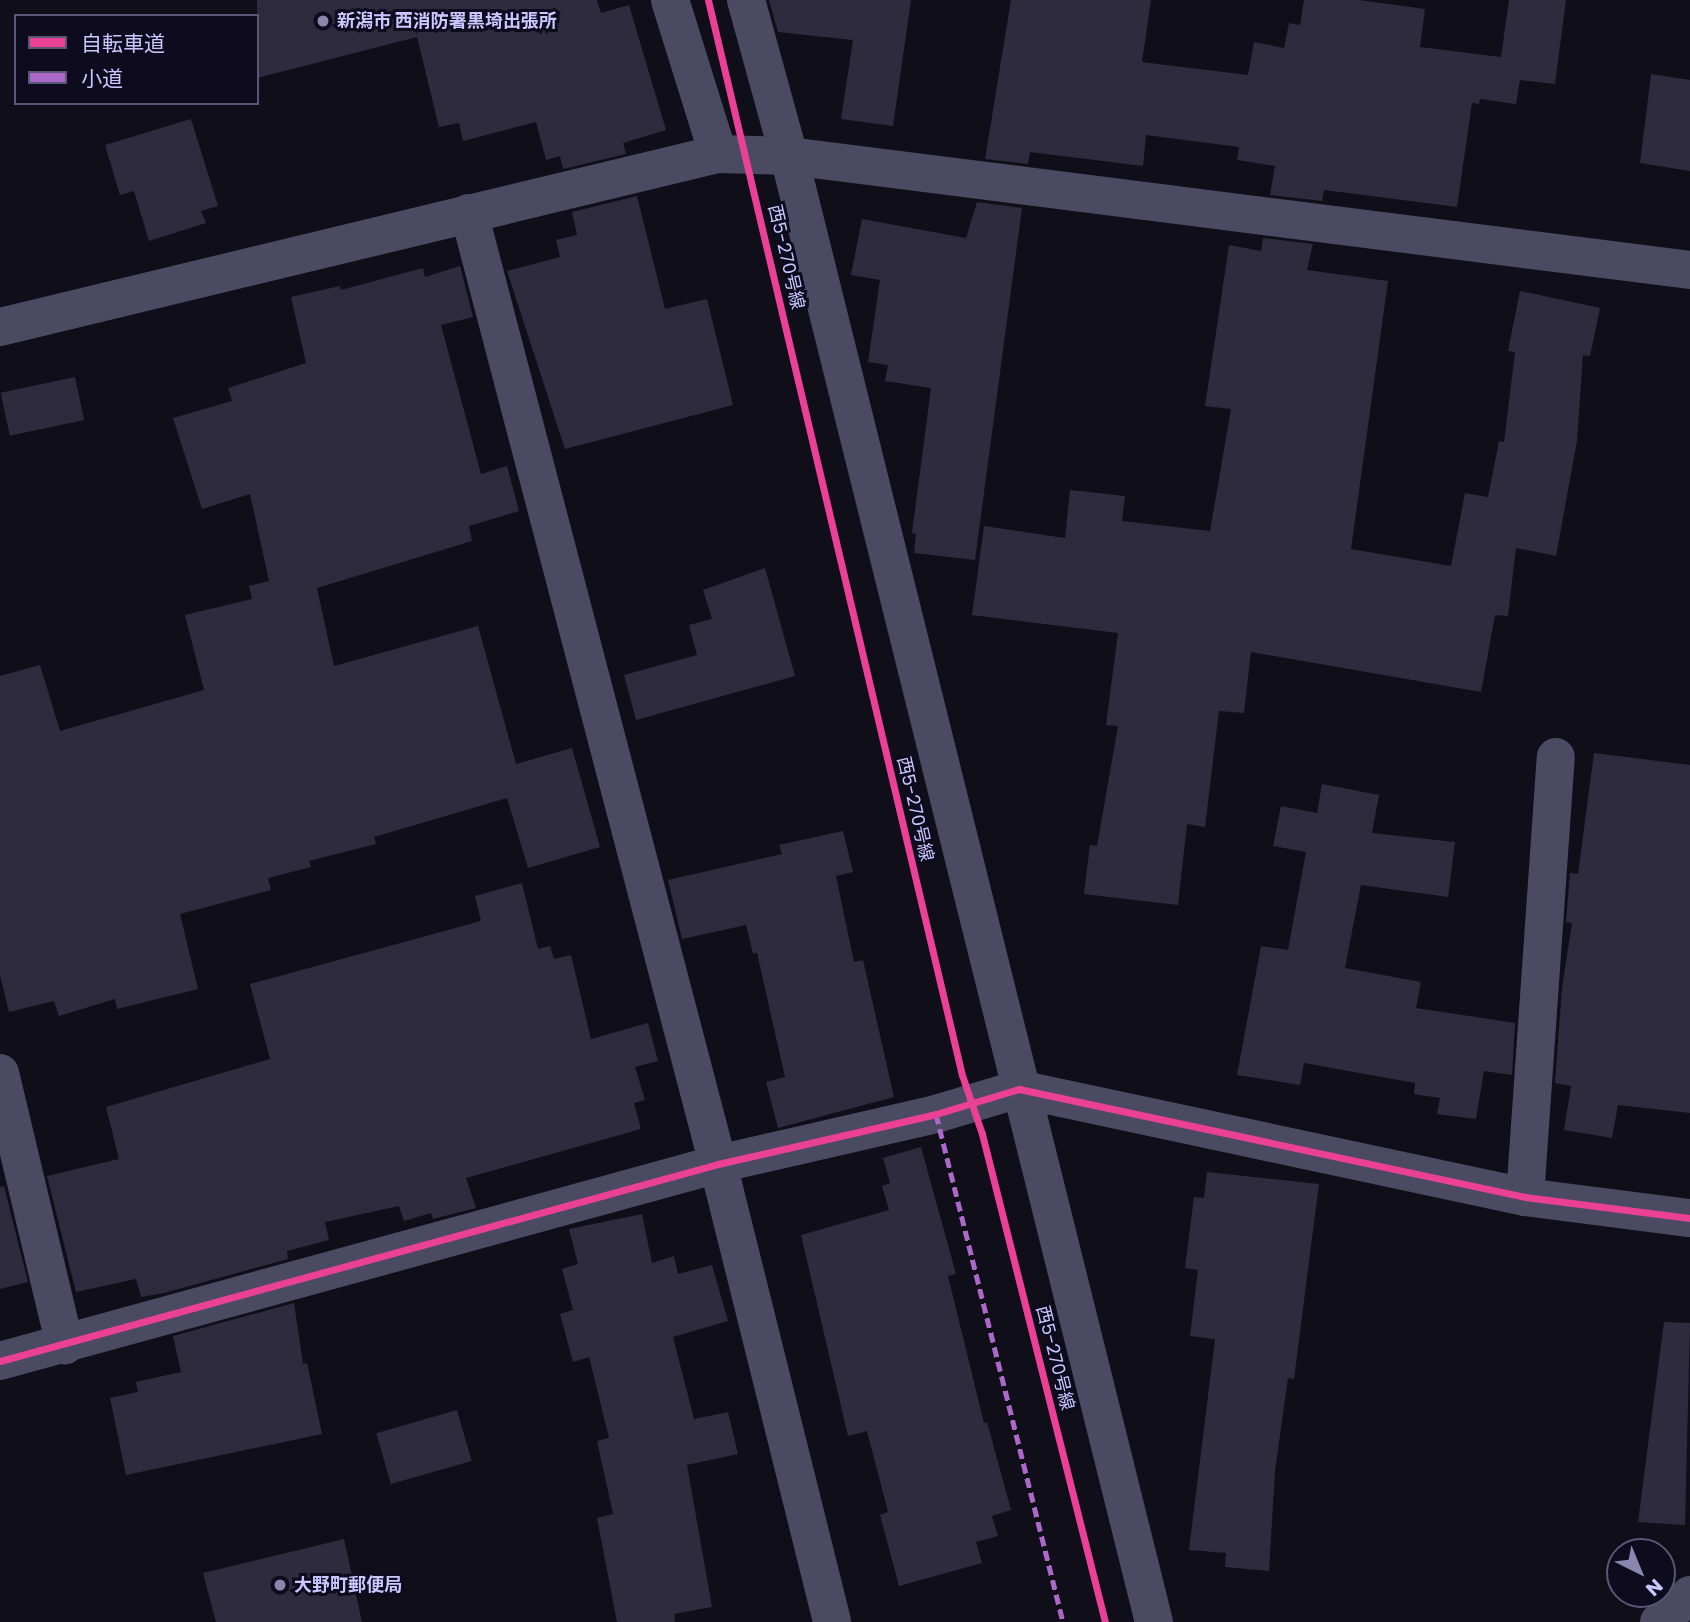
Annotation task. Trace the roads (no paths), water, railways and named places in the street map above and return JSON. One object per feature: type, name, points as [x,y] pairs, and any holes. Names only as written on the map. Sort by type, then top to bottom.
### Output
[{"type":"street","points":[[670,0],[718,154]]},
{"type":"street","points":[[746,0],[789,156],[1019,1089],[1154,1622]]},
{"type":"street","points":[[0,327],[718,154],[789,156],[1690,270]]},
{"type":"street","points":[[469,213],[718,1164],[832,1622]]},
{"type":"street","points":[[1525,1197],[1556,757]]},
{"type":"street","points":[[0,1073],[65,1345]]},
{"type":"street","points":[[0,1361],[718,1164],[936,1114],[1019,1089],[1525,1197],[1690,1218]]},
{"type":"street","points":[[1659,1622],[1690,1595]]},
{"type":"place","name":"新潟市 西消防署黒埼出張所","points":[[323,21]]},
{"type":"place","name":"大野町郵便局","points":[[280,1585]]}]
